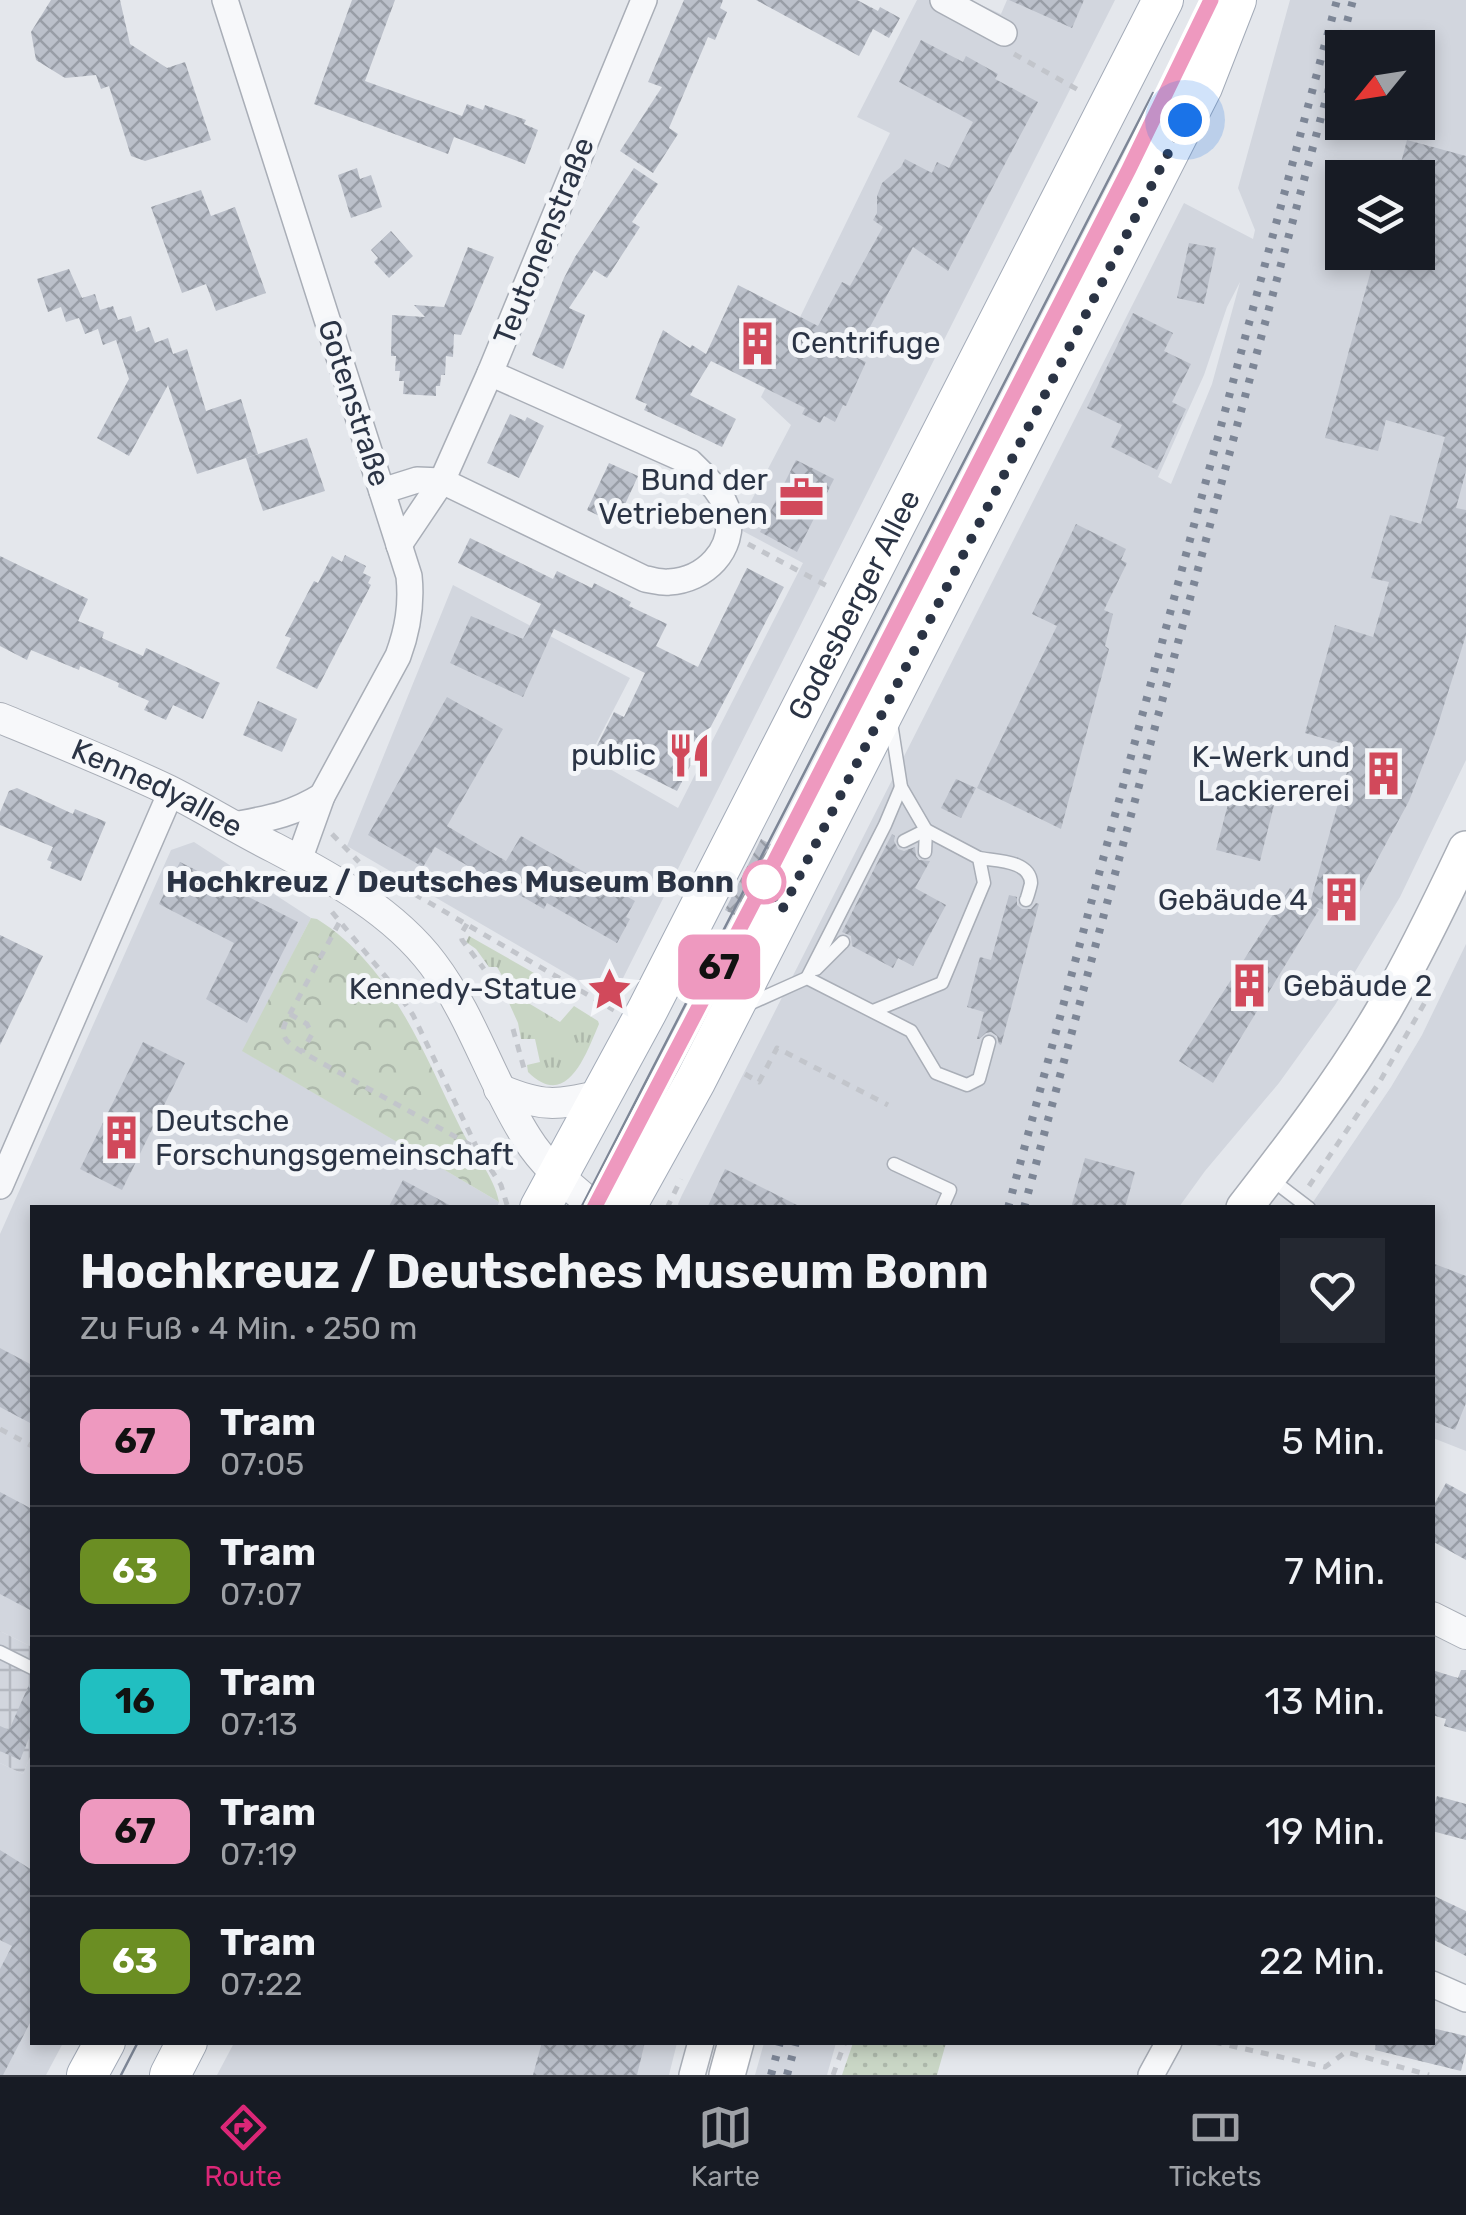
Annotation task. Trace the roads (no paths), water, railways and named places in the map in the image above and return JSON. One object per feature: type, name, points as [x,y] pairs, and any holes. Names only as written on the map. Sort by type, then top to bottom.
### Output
[{"type":"main road","name":"Godesberger Allee","points":[[548,1191],[640,1024],[1163,0]]},
{"type":"main road","points":[[627,1205],[696,1080],[1202,86],[1236,0]]},
{"type":"main road","points":[[1246,1205],[1326,1098],[1381,1014],[1466,849]]},
{"type":"main road","points":[[87,2075],[102,2045]]},
{"type":"main road","points":[[170,2075],[185,2045]]},
{"type":"main road","points":[[727,2075],[735,2045]]},
{"type":"street","name":"Gotenstraße","points":[[225,0],[399,544],[411,595],[411,610],[398,656],[322,796],[298,860]]},
{"type":"street","name":"Teutonenstraße","points":[[399,544],[442,480],[644,0]]},
{"type":"street","points":[[943,0],[1004,33]]},
{"type":"street","points":[[382,491],[417,480],[442,480],[645,579],[668,582],[696,576],[718,559],[729,534],[728,510],[714,486],[690,462],[490,373]]},
{"type":"street","name":"Kennedyallee","points":[[0,718],[171,792],[298,860],[398,926],[431,960],[448,985],[527,1139],[548,1191],[588,1205]]},
{"type":"street","points":[[0,1186],[171,792]]},
{"type":"street","points":[[234,825],[282,816],[322,796]]},
{"type":"street","points":[[499,1089],[544,1104],[602,1095]]},
{"type":"street","points":[[1435,1618],[1466,1634]]},
{"type":"street","points":[[1435,1985],[1466,1999]]},
{"type":"street","points":[[692,2075],[700,2045]]},
{"type":"street","points":[[1151,2075],[1167,2045]]},
{"type":"lane","points":[[888,703],[901,787],[926,830],[979,858],[1018,864],[1031,884],[1026,900]]},
{"type":"lane","points":[[728,1014],[807,978],[837,935],[901,787]]},
{"type":"lane","points":[[926,830],[915,846],[926,830]]},
{"type":"lane","points":[[873,1011],[942,983],[984,883],[979,858]]},
{"type":"lane","points":[[807,978],[911,1031],[936,1073],[956,1083],[966,1085],[979,1079],[989,1042]]},
{"type":"lane","points":[[894,1164],[950,1190],[943,1205]]},
{"type":"lane","points":[[1268,1177],[1305,1205]]},
{"type":"lane","points":[[0,1652],[30,1667]]},
{"type":"tram line","name":"67","points":[[596,1205],[1129,169],[1211,0]]},
{"type":"tram line","points":[[583,1205],[1153,93]]},
{"type":"tram line","points":[[121,2075],[136,2045]]},
{"type":"railway","points":[[1009,1205],[1337,0]]},
{"type":"railway","points":[[1025,1205],[1353,0]]},
{"type":"railway","points":[[771,2075],[779,2045]]},
{"type":"railway","points":[[787,2075],[795,2045]]},
{"type":"place","name":"Centrifuge","points":[[758,343]]},
{"type":"place","name":"Bund der Vetriebenen","points":[[801,497]]},
{"type":"place","name":"public","points":[[689,755]]},
{"type":"place","name":"K-Werk und Lackiererei","points":[[1383,774]]},
{"type":"place","name":"Hochkreuz / Deutsches Museum Bonn","points":[[764,882]]},
{"type":"place","name":"Gebäude 4","points":[[1341,900]]},
{"type":"place","name":"Gebäude 2","points":[[1250,986]]},
{"type":"place","name":"Kennedy-Statue","points":[[610,989]]},
{"type":"place","name":"Deutsche Forschungsgemeinschaft","points":[[122,1138]]}]
